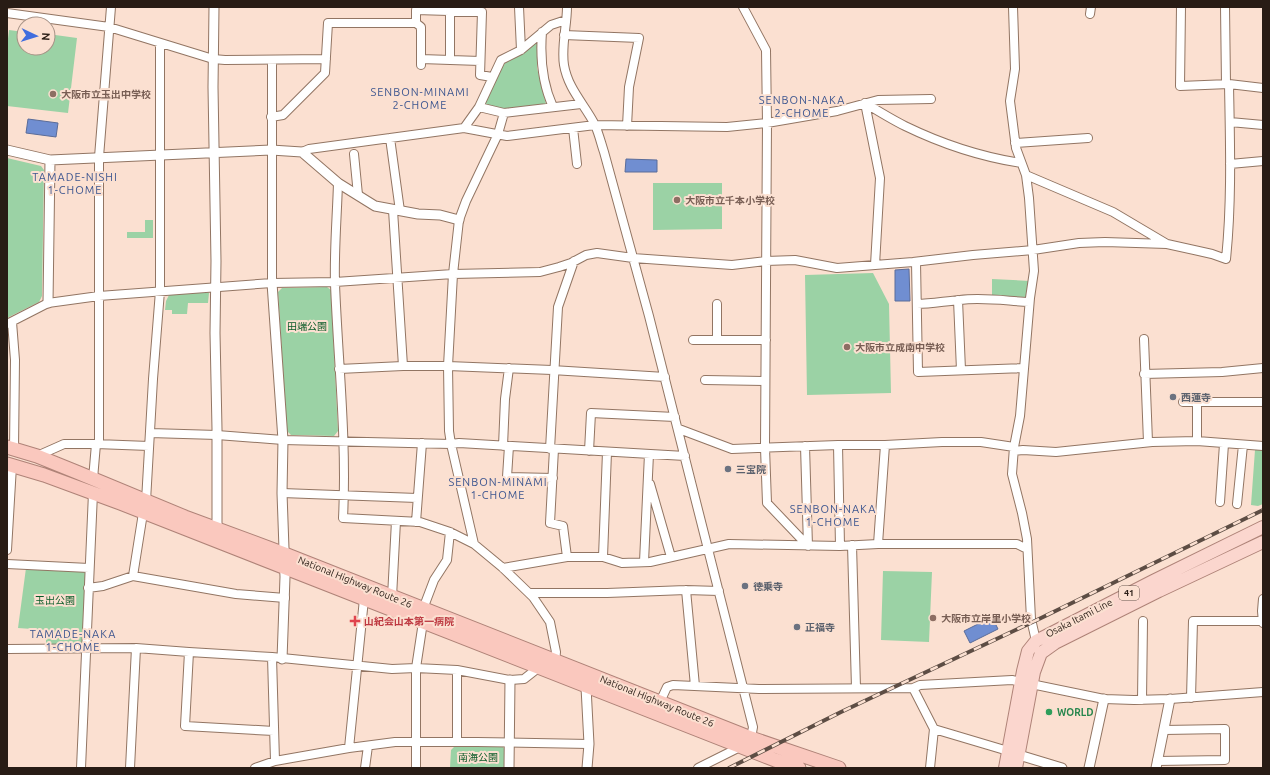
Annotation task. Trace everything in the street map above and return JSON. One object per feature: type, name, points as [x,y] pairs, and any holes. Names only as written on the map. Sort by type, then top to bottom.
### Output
[{"type":"highway","name":"National Highway Route 26","points":[[10,448],[37,456],[93,479],[145,507],[285,568],[364,599],[423,616],[555,661],[751,738],[839,768]]},
{"type":"highway","name":"National Highway Route 26","points":[[10,465],[44,475],[93,493],[217,529],[285,554],[392,597],[423,616],[538,668],[740,747],[773,764],[799,768]]},
{"type":"main road","name":"Osaka Itami Line","points":[[1005,768],[1013,753],[1026,683],[1028,651],[1036,641],[1263,527]]},
{"type":"main road","name":"Osaka Itami Line","points":[[1026,683],[1034,672],[1041,653],[1055,643],[1159,591],[1263,542]]},
{"type":"main road","name":"Osaka Itami Line","points":[[1013,753],[1016,768]]},
{"type":"street","points":[[93,479],[97,444],[99,157],[111,7]]},
{"type":"street","points":[[214,7],[213,59],[217,529]]},
{"type":"street","points":[[519,7],[520,50]]},
{"type":"street","points":[[567,7],[564,35],[564,65],[568,80],[581,104],[595,125],[604,152],[685,456],[752,727],[751,738]]},
{"type":"street","points":[[743,7],[766,50],[765,448],[767,503],[808,546]]},
{"type":"street","points":[[1013,7],[1015,69],[1010,101],[1015,143],[1026,175],[1031,208],[1033,281],[1029,302],[1020,416],[1014,449],[1012,474],[1022,513],[1027,549],[1031,619],[1036,641]]},
{"type":"street","points":[[1181,7],[1180,86],[1227,84],[1263,88]]},
{"type":"street","points":[[10,448],[15,360],[9,323],[48,303],[99,296],[216,286],[335,282],[453,274],[540,272],[559,267],[586,255],[597,253],[633,258],[732,264],[795,260],[837,268],[916,262],[1086,243],[1167,244],[1212,254],[1226,259],[1229,235],[1230,122],[1224,7]]},
{"type":"street","points":[[416,23],[416,9],[482,12],[480,75],[492,77]]},
{"type":"street","points":[[450,11],[450,60]]},
{"type":"street","points":[[7,13],[109,28],[213,59],[326,59]]},
{"type":"street","points":[[464,128],[479,107],[501,60],[520,50],[551,25],[566,20]]},
{"type":"street","points":[[271,117],[283,115],[325,73],[328,23],[416,23],[421,27],[421,62],[450,60],[480,61]]},
{"type":"street","points":[[542,32],[540,53],[542,69],[546,91],[553,107]]},
{"type":"street","points":[[564,35],[639,38],[629,87],[627,126]]},
{"type":"street","points":[[133,576],[145,507],[160,291],[160,44]]},
{"type":"street","points":[[272,60],[272,283],[283,440],[282,493],[285,554],[285,598],[282,659]]},
{"type":"street","points":[[7,150],[50,160],[271,150],[302,152],[309,149],[464,128],[507,136],[595,125],[727,127],[767,123],[837,111],[878,100],[931,99]]},
{"type":"street","points":[[865,103],[904,126],[942,142],[1004,161],[1021,164]]},
{"type":"street","points":[[865,103],[880,178],[875,265]]},
{"type":"street","points":[[479,107],[504,113],[581,104]]},
{"type":"street","points":[[474,544],[449,431],[448,366],[453,274],[459,220],[466,201],[498,134],[504,113]]},
{"type":"street","points":[[1230,122],[1263,125]]},
{"type":"street","points":[[573,128],[577,164]]},
{"type":"street","points":[[390,138],[396,211],[403,366]]},
{"type":"street","points":[[1015,143],[1088,138]]},
{"type":"street","points":[[302,152],[338,183],[375,206],[396,211],[440,215],[459,220]]},
{"type":"street","points":[[354,154],[358,195]]},
{"type":"street","points":[[48,303],[50,160]]},
{"type":"street","points":[[1230,164],[1263,161]]},
{"type":"street","points":[[1026,175],[1113,212],[1167,244]]},
{"type":"street","points":[[338,183],[335,282],[340,369],[344,495],[343,518],[420,522],[450,532],[474,544],[503,568],[529,593],[550,622],[556,652],[555,661]]},
{"type":"street","points":[[567,557],[564,526],[550,523],[554,370],[558,307],[574,261]]},
{"type":"street","points":[[916,262],[918,372],[1024,368]]},
{"type":"street","points":[[917,304],[980,299],[1029,302]]},
{"type":"street","points":[[958,300],[961,370]]},
{"type":"street","points":[[717,304],[717,340]]},
{"type":"street","points":[[1144,339],[1144,374],[1148,442]]},
{"type":"street","points":[[693,340],[766,340]]},
{"type":"street","points":[[340,369],[403,366],[448,366],[554,370],[665,377]]},
{"type":"street","points":[[509,368],[505,399],[507,477],[552,478]]},
{"type":"street","points":[[1144,374],[1222,372],[1263,368]]},
{"type":"street","points":[[705,380],[765,381]]},
{"type":"street","points":[[1183,402],[1263,402]]},
{"type":"street","points":[[1197,402],[1197,441]]},
{"type":"street","points":[[589,451],[591,414],[675,417]]},
{"type":"street","points":[[678,429],[732,449],[942,442],[981,442],[1014,449],[1056,452],[1148,442],[1197,441],[1263,446]]},
{"type":"street","points":[[150,433],[217,435],[283,440],[506,446],[685,456]]},
{"type":"street","points":[[416,522],[422,443]]},
{"type":"street","points":[[37,456],[64,444],[149,446]]},
{"type":"street","points":[[1220,502],[1224,444]]},
{"type":"street","points":[[838,445],[840,546]]},
{"type":"street","points":[[878,544],[885,445]]},
{"type":"street","points":[[1237,504],[1243,445]]},
{"type":"street","points":[[805,446],[808,546]]},
{"type":"street","points":[[603,557],[607,452]]},
{"type":"street","points":[[644,562],[649,454]]},
{"type":"street","points":[[7,550],[10,465]]},
{"type":"street","points":[[648,477],[671,557]]},
{"type":"street","points":[[81,768],[93,493]]},
{"type":"street","points":[[282,493],[418,498]]},
{"type":"street","points":[[392,597],[396,520]]},
{"type":"street","points":[[416,768],[416,668],[423,616],[434,580],[447,560],[450,532]]},
{"type":"street","points":[[503,568],[567,557],[603,557],[622,563],[644,562],[729,544],[852,546],[878,544],[1017,544],[1027,549]]},
{"type":"street","points":[[852,546],[856,688]]},
{"type":"street","points":[[7,564],[89,568]]},
{"type":"street","points":[[88,588],[103,586],[133,576],[236,594],[285,598]]},
{"type":"street","points":[[529,593],[607,593],[686,590],[719,592]]},
{"type":"street","points":[[686,590],[695,686]]},
{"type":"street","points":[[349,748],[364,599]]},
{"type":"street","points":[[1191,698],[1193,621],[1263,622],[1263,599]]},
{"type":"street","points":[[1142,700],[1143,621]]},
{"type":"street","points":[[130,768],[136,648]]},
{"type":"street","points":[[7,649],[136,648],[272,657],[392,669],[416,668],[457,670],[510,680],[524,679],[538,668]]},
{"type":"street","points":[[188,652],[185,726],[274,731]]},
{"type":"street","points":[[272,657],[274,731],[272,764]]},
{"type":"street","points":[[457,670],[457,742]]},
{"type":"street","points":[[509,768],[510,680]]},
{"type":"street","points":[[660,702],[667,687],[673,685],[743,689],[913,688],[920,685],[1012,680],[1104,699],[1142,700],[1191,698],[1263,692]]},
{"type":"street","points":[[586,687],[589,744],[587,768]]},
{"type":"street","points":[[913,688],[934,729],[930,768]]},
{"type":"street","points":[[1089,768],[1104,699]]},
{"type":"street","points":[[1164,730],[1225,729],[1225,760],[1157,764],[1170,699]]},
{"type":"street","points":[[934,729],[1062,768]]},
{"type":"street","points":[[255,768],[349,748],[395,742],[589,744]]},
{"type":"street","points":[[365,768],[368,746]]},
{"type":"street","points":[[698,768],[740,747]]},
{"type":"green space","points":[[9,30],[16,31],[16,56],[56,56],[56,35],[77,38],[68,113],[7,106],[7,47]]},
{"type":"green space","points":[[534,40],[538,43],[537,68],[546,104],[508,110],[485,106],[484,103],[500,69],[511,57]]},
{"type":"green space","points":[[7,158],[41,166],[44,170],[42,296],[39,302],[7,318]]},
{"type":"green space","points":[[653,183],[722,183],[722,229],[653,230]]},
{"type":"green space","points":[[145,220],[153,220],[153,238],[127,238],[127,232],[145,232]]},
{"type":"green space","points":[[873,273],[889,304],[891,393],[807,395],[805,275]]},
{"type":"green space","points":[[992,279],[1030,281],[1027,297],[992,296]]},
{"type":"green space","name":"田端公園","points":[[327,287],[331,290],[338,431],[334,436],[291,435],[287,431],[278,292],[282,288]]},
{"type":"green space","points":[[205,291],[209,293],[208,303],[188,303],[187,314],[172,314],[172,310],[165,310],[166,301],[169,295]]},
{"type":"green space","points":[[1255,450],[1263,450],[1263,504],[1258,506],[1251,505]]},
{"type":"green space","name":"玉出公園","points":[[26,568],[87,572],[84,644],[81,647],[46,647],[46,630],[18,628]]},
{"type":"green space","points":[[883,571],[932,572],[929,642],[881,640]]},
{"type":"green space","name":"南海公園","points":[[454,747],[503,747],[505,750],[505,768],[450,768],[451,750]]},
{"type":"water","points":[[28,119],[58,123],[56,137],[26,133]]},
{"type":"water","points":[[626,159],[657,160],[657,172],[625,172]]},
{"type":"water","points":[[909,269],[910,301],[895,301],[895,270]]},
{"type":"water","points":[[992,617],[998,629],[970,643],[964,631]]},
{"type":"railway","points":[[729,768],[841,712],[1039,619],[1263,510]]},
{"type":"place","name":"大阪市立玉出中学校","points":[[53,94]]},
{"type":"place","name":"大阪市立千本小学校","points":[[677,200]]},
{"type":"place","name":"大阪市立成南中学校","points":[[847,347]]},
{"type":"place","name":"西蓮寺","points":[[1173,397]]},
{"type":"place","name":"三宝院","points":[[728,469]]},
{"type":"place","name":"徳乗寺","points":[[745,586]]},
{"type":"place","name":"大阪市立岸里小学校","points":[[933,618]]},
{"type":"place","name":"山紀会山本第一病院","points":[[355,621]]},
{"type":"place","name":"正福寺","points":[[797,627]]},
{"type":"place","name":"WORLD","points":[[1049,712]]},
{"type":"district","name":"SENBON-MINAMI 2-CHOME","points":[[420,98]]},
{"type":"district","name":"SENBON-NAKA 2-CHOME","points":[[802,106]]},
{"type":"district","name":"TAMADE-NISHI 1-CHOME","points":[[75,183]]},
{"type":"district","name":"SENBON-MINAMI 1-CHOME","points":[[498,488]]},
{"type":"district","name":"SENBON-NAKA 1-CHOME","points":[[833,515]]},
{"type":"district","name":"TAMADE-NAKA 1-CHOME","points":[[73,640]]}]
